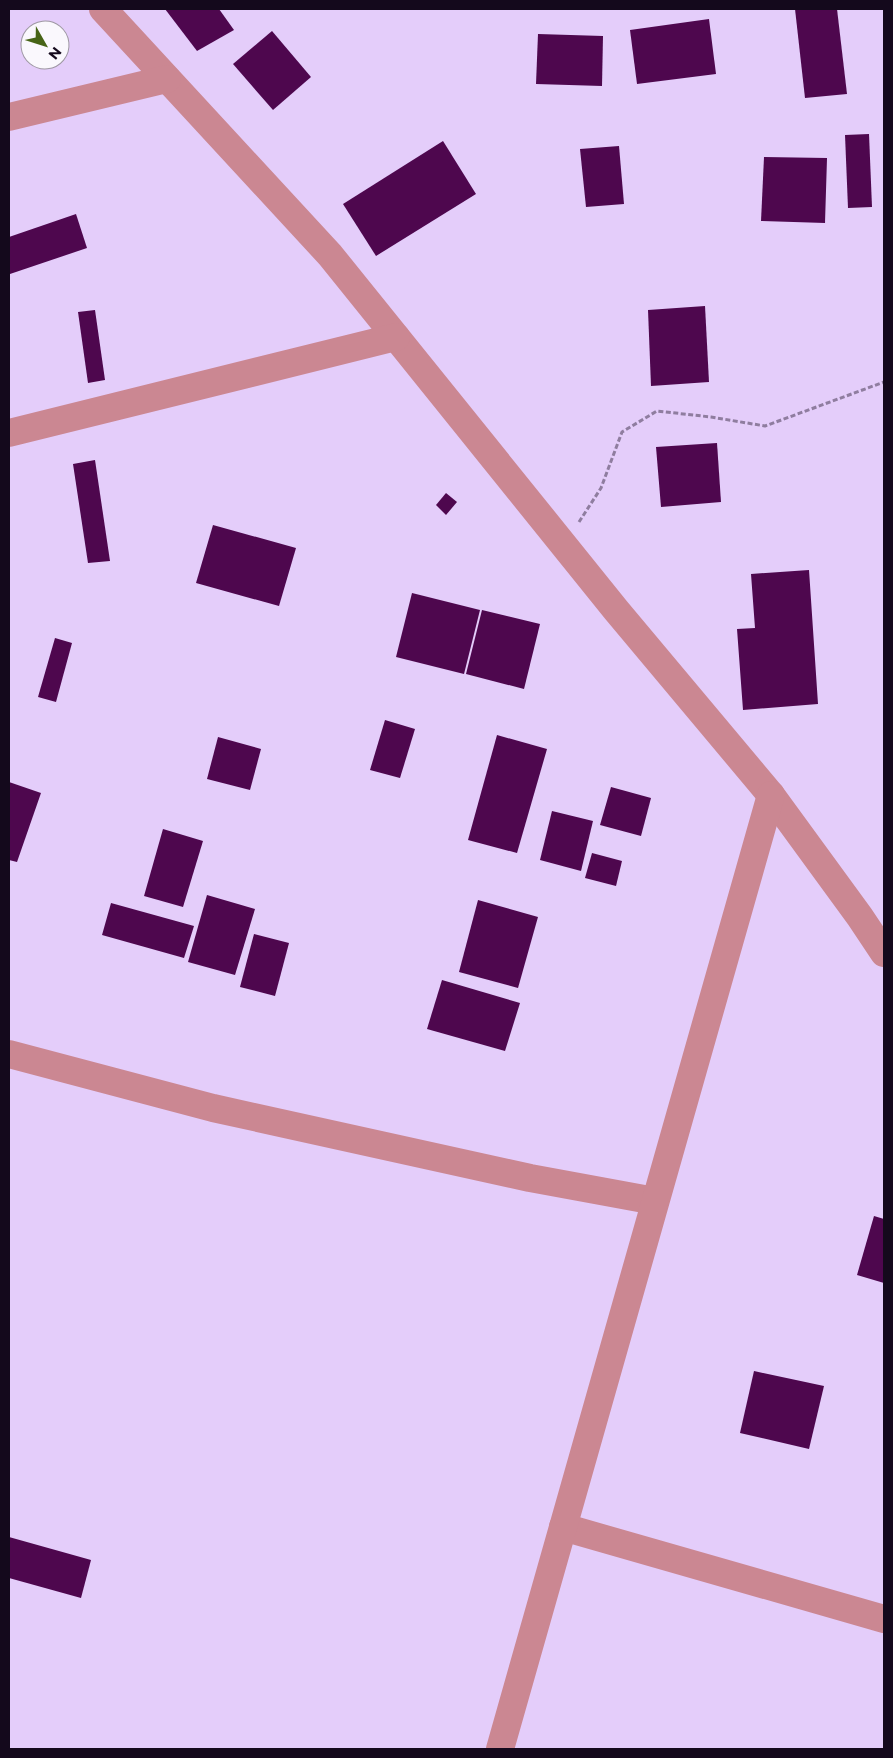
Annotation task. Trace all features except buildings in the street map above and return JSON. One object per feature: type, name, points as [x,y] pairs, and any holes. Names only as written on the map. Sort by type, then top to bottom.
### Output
[{"type":"street","points":[[103,9],[330,255],[564,545],[771,795],[884,953]]},
{"type":"street","points":[[9,117],[168,79]]},
{"type":"street","points":[[9,433],[396,337]]},
{"type":"street","points":[[500,1749],[771,795]]},
{"type":"street","points":[[9,1054],[222,1110],[530,1178],[655,1201]]},
{"type":"street","points":[[563,1527],[884,1619]]},
{"type":"path","points":[[564,545],[601,488],[622,432],[657,411],[765,426],[884,382]]}]
